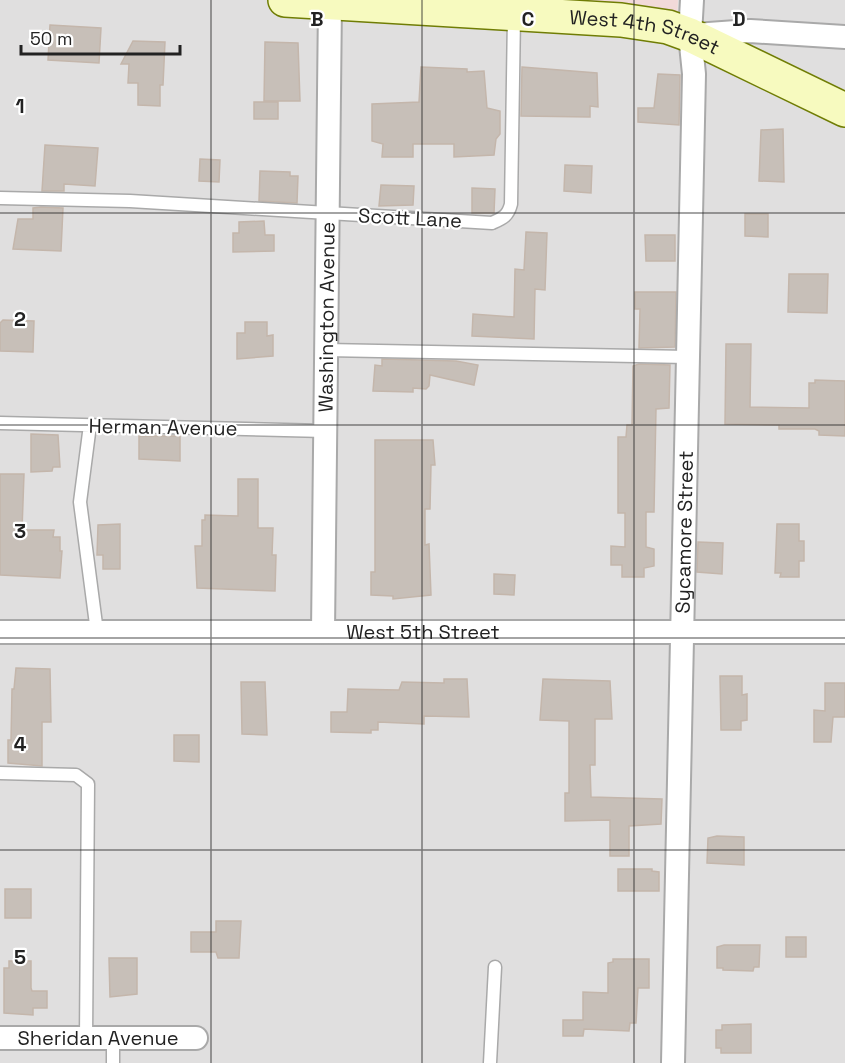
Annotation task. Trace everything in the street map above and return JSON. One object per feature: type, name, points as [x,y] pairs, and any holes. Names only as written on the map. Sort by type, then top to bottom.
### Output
[{"type":"main road","name":"West 4th Street","points":[[285,0],[503,9],[555,8],[645,22],[690,35],[845,110]]},
{"type":"street","name":"Sycamore Street","points":[[673,1063],[694,74],[690,35],[692,0]]},
{"type":"street","name":"Washington Avenue","points":[[323,632],[330,3]]},
{"type":"street","points":[[690,35],[750,31],[845,37]]},
{"type":"street","name":"West 5th Street","points":[[0,632],[845,632]]},
{"type":"street","name":"Sheridan Avenue","points":[[0,1038],[196,1038]]},
{"type":"lane","name":"Scott Lane","points":[[0,198],[130,201],[492,223],[504,218],[511,204],[503,9]]},
{"type":"lane","points":[[326,350],[687,357]]},
{"type":"lane","name":"Herman Avenue","points":[[0,423],[325,431]]},
{"type":"lane","points":[[90,425],[80,502],[97,632]]},
{"type":"lane","points":[[0,773],[76,775],[88,784],[86,1038]]},
{"type":"lane","points":[[490,1063],[495,967]]},
{"type":"lane","points":[[113,1038],[113,1063]]},
{"type":"shaded area","points":[[0,0],[477,0],[677,15],[678,0],[845,0],[845,1063],[0,1063]]},
{"type":"shaded area","points":[[477,0],[678,0],[677,15]]},
{"type":"building","points":[[50,25],[101,28],[99,63],[48,60]]},
{"type":"building","points":[[133,41],[165,42],[160,106],[138,105],[138,83],[128,83],[129,64],[121,64]]},
{"type":"building","points":[[265,42],[298,43],[300,101],[264,101]]},
{"type":"building","points":[[421,67],[467,69],[467,72],[484,71],[487,108],[500,111],[500,134],[496,139],[494,155],[454,157],[454,144],[413,144],[413,157],[382,157],[383,144],[372,141],[372,104],[419,102]]},
{"type":"building","points":[[522,67],[597,73],[598,107],[590,106],[590,117],[521,116]]},
{"type":"building","points":[[658,74],[680,75],[679,125],[638,122],[638,108],[654,108]]},
{"type":"building","points":[[254,102],[278,102],[278,119],[254,119]]},
{"type":"building","points":[[783,129],[784,182],[759,181],[761,130]]},
{"type":"building","points":[[45,145],[98,148],[95,186],[64,184],[64,191],[42,191]]},
{"type":"building","points":[[200,159],[220,160],[219,182],[199,181]]},
{"type":"building","points":[[565,165],[592,166],[591,193],[564,191]]},
{"type":"building","points":[[260,171],[290,172],[290,176],[298,176],[297,203],[259,201]]},
{"type":"building","points":[[381,185],[414,186],[413,205],[379,206]]},
{"type":"building","points":[[472,188],[495,189],[494,213],[472,213]]},
{"type":"building","points":[[33,208],[63,208],[61,251],[13,249],[18,219],[33,219]]},
{"type":"building","points":[[745,214],[768,214],[768,237],[745,236]]},
{"type":"building","points":[[264,221],[265,235],[274,235],[274,251],[233,252],[233,233],[239,233],[239,222]]},
{"type":"building","points":[[526,232],[547,233],[545,290],[535,289],[534,339],[472,336],[473,314],[514,317],[515,269],[524,270]]},
{"type":"building","points":[[645,235],[675,235],[675,261],[646,261]]},
{"type":"building","points":[[789,274],[828,274],[827,313],[788,312]]},
{"type":"building","points":[[635,292],[676,292],[675,347],[639,348],[640,309],[635,309]]},
{"type":"building","points":[[3,320],[34,321],[33,352],[0,351],[0,323]]},
{"type":"building","points":[[245,322],[267,322],[267,336],[273,335],[273,356],[237,359],[237,333],[245,333]]},
{"type":"building","points":[[726,344],[751,344],[750,407],[809,408],[809,383],[815,383],[815,380],[845,381],[845,436],[819,435],[819,431],[815,429],[779,429],[779,425],[725,424]]},
{"type":"building","points":[[382,359],[456,361],[478,365],[474,385],[430,375],[429,386],[426,389],[413,388],[413,392],[373,391],[375,365],[382,366]]},
{"type":"building","points":[[639,364],[670,365],[669,408],[656,409],[654,512],[646,512],[646,547],[654,549],[654,566],[644,568],[644,577],[622,577],[622,565],[611,565],[611,546],[625,547],[625,513],[618,513],[618,437],[626,437],[627,425],[632,425],[633,366]]},
{"type":"building","points":[[31,434],[58,435],[60,467],[53,467],[52,471],[31,472]]},
{"type":"building","points":[[139,436],[180,436],[180,461],[139,459]]},
{"type":"building","points":[[375,440],[433,440],[435,465],[431,465],[430,509],[425,509],[425,545],[429,544],[431,595],[393,599],[393,596],[371,595],[371,572],[375,572]]},
{"type":"building","points":[[0,474],[24,474],[22,530],[54,530],[53,537],[60,537],[60,551],[62,551],[60,578],[0,575]]},
{"type":"building","points":[[238,479],[258,479],[258,528],[273,528],[272,555],[276,555],[275,591],[197,588],[195,546],[202,546],[202,520],[205,520],[205,515],[238,516]]},
{"type":"building","points":[[120,524],[120,569],[103,569],[103,555],[97,555],[98,525]]},
{"type":"building","points":[[777,524],[799,524],[799,541],[804,541],[804,561],[799,561],[799,577],[780,577],[781,573],[775,573]]},
{"type":"building","points":[[698,542],[723,543],[722,574],[697,572]]},
{"type":"building","points":[[494,574],[515,575],[514,595],[494,594]]},
{"type":"building","points":[[16,668],[50,669],[51,722],[42,722],[42,766],[8,763],[12,689],[14,689]]},
{"type":"building","points":[[720,676],[742,676],[742,695],[747,694],[747,720],[741,721],[741,730],[721,730]]},
{"type":"building","points":[[444,679],[467,679],[469,717],[424,716],[424,724],[378,722],[378,730],[371,730],[371,733],[331,732],[331,712],[347,712],[348,689],[399,690],[402,682],[444,683]]},
{"type":"building","points":[[543,679],[610,681],[612,719],[595,719],[595,765],[590,765],[591,797],[662,799],[661,824],[629,826],[629,856],[610,856],[610,820],[565,821],[565,793],[569,793],[569,721],[540,720]]},
{"type":"building","points":[[241,682],[265,682],[267,735],[242,734]]},
{"type":"building","points":[[825,683],[845,683],[845,717],[833,717],[831,742],[814,742],[814,710],[825,711]]},
{"type":"building","points":[[174,735],[199,735],[199,762],[174,761]]},
{"type":"building","points":[[744,837],[744,865],[707,863],[708,838]]},
{"type":"building","points":[[618,869],[652,869],[652,871],[659,872],[659,891],[618,891]]},
{"type":"building","points":[[5,889],[31,889],[31,918],[5,918]]},
{"type":"building","points":[[216,921],[241,921],[239,958],[218,958],[216,952],[191,952],[191,932],[216,932]]},
{"type":"building","points":[[786,937],[806,937],[806,957],[786,957]]},
{"type":"building","points":[[760,945],[759,967],[754,967],[753,971],[717,968],[717,947]]},
{"type":"building","points":[[109,958],[137,958],[137,994],[110,997]]},
{"type":"building","points":[[613,959],[649,959],[649,988],[638,988],[636,1023],[630,1023],[629,1031],[584,1029],[583,1036],[563,1036],[563,1020],[583,1020],[583,992],[608,993],[608,963],[613,962]]},
{"type":"building","points":[[9,961],[31,961],[32,991],[47,991],[47,1008],[33,1008],[33,1015],[4,1013],[4,968],[9,968]]},
{"type":"building","points":[[751,1024],[751,1053],[721,1053],[721,1048],[716,1048],[716,1030],[722,1030],[722,1025]]}]
